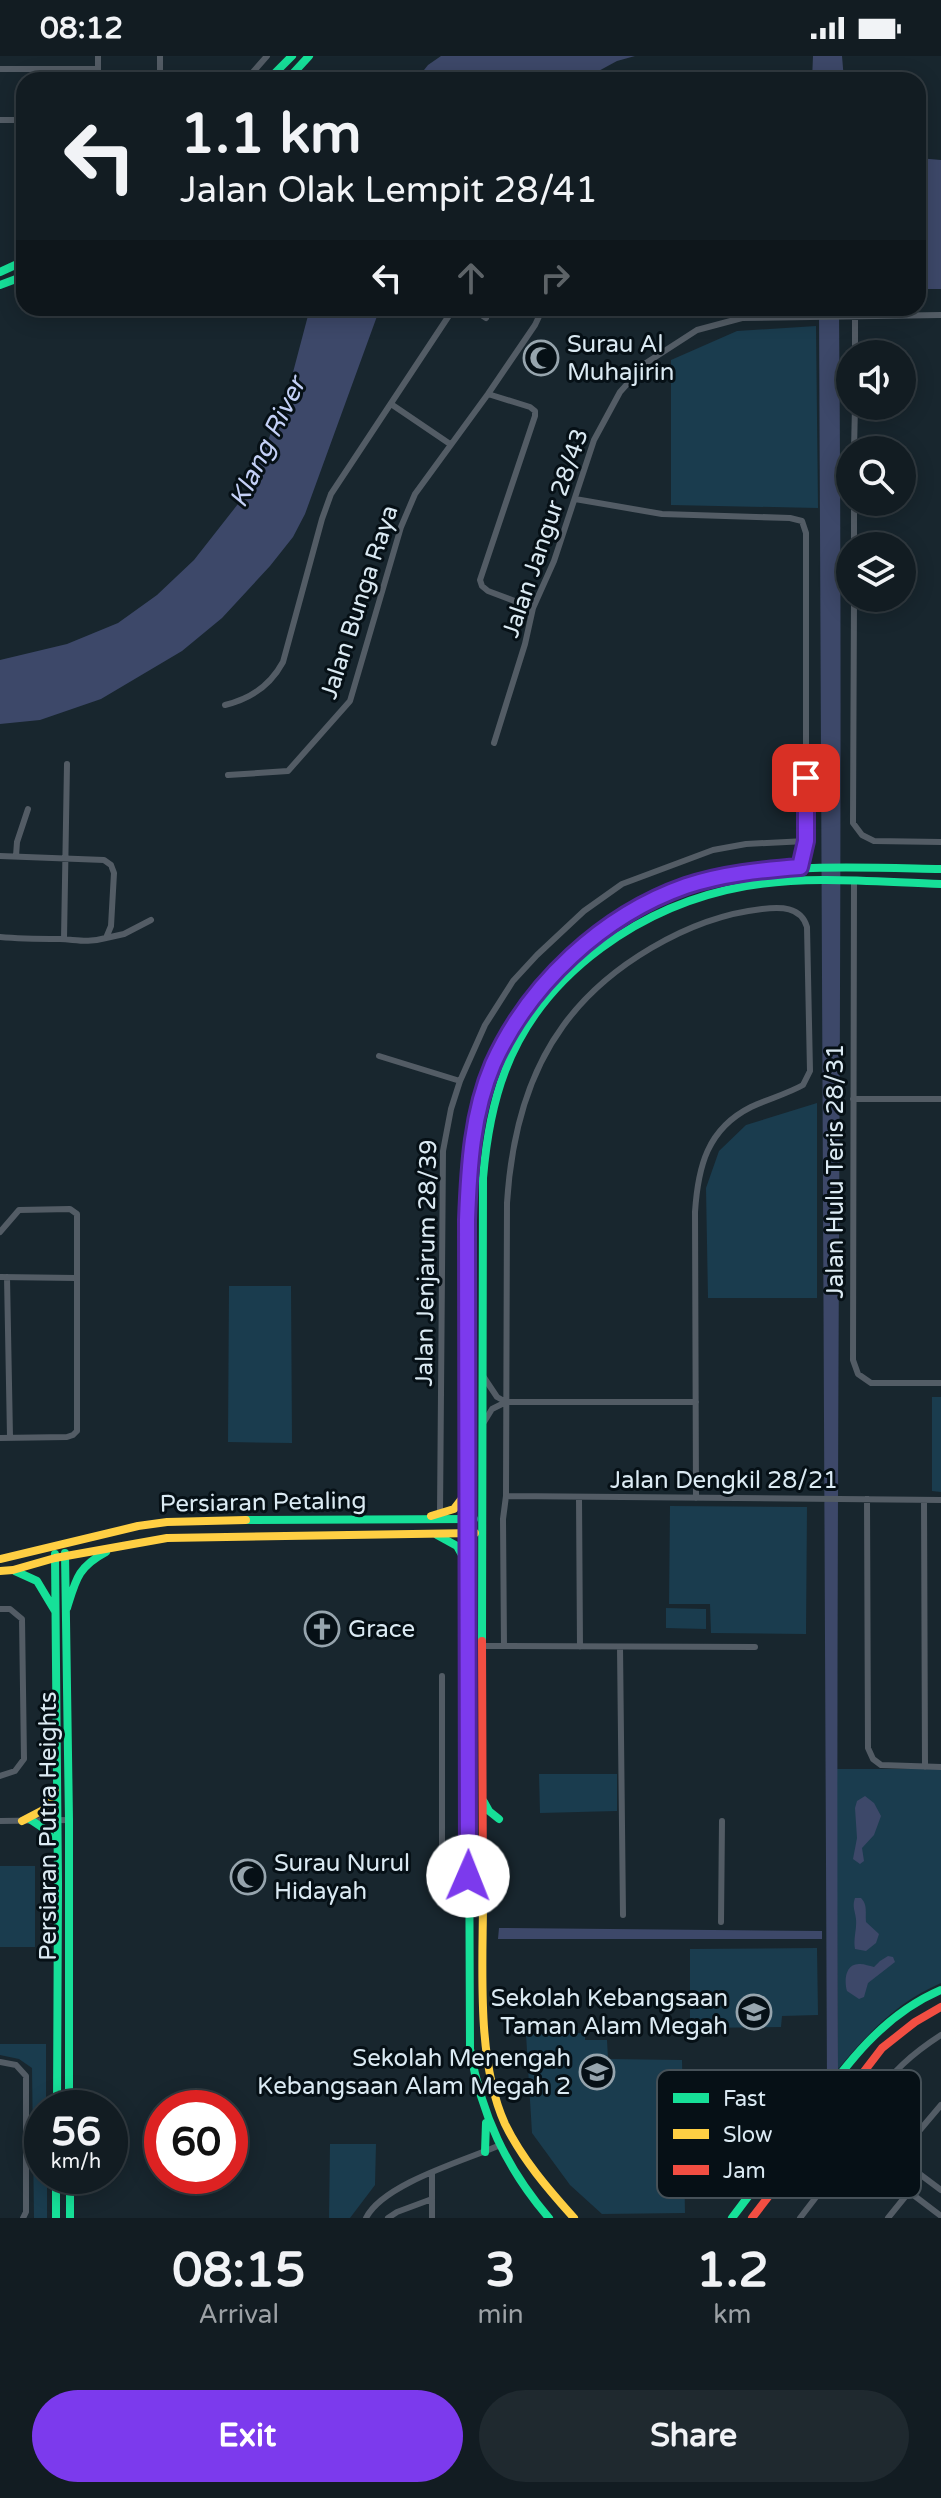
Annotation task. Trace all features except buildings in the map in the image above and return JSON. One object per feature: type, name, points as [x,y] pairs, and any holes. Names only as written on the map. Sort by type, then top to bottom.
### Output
[{"type":"main road","points":[[276,72],[292,56]]},
{"type":"main road","points":[[295,72],[309,56]]},
{"type":"main road","points":[[549,2218],[531,2197],[498,2146],[472,2064],[469,2025],[469,1179],[477,1120],[493,1064],[538,992],[577,951],[656,898],[727,875],[800,867],[941,869]]},
{"type":"main road","points":[[574,2218],[541,2181],[506,2125],[498,2104],[486,2048],[481,1288],[482,1178],[491,1118],[507,1065],[533,1019],[553,993],[597,951],[622,933],[663,911],[747,886],[816,880],[941,884]]},
{"type":"main road","points":[[468,1288],[481,1288]]},
{"type":"main road","points":[[420,1519],[457,1507],[469,1491]]},
{"type":"main road","name":"Persiaran Petaling","points":[[0,1559],[167,1522],[482,1519]]},
{"type":"main road","name":"Persiaran Petaling","points":[[0,1571],[167,1538],[482,1533]]},
{"type":"main road","points":[[436,1535],[460,1550],[468,1569]]},
{"type":"main road","name":"Persiaran Putra Heights","points":[[59,1545],[67,1608],[69,2090]]},
{"type":"main road","points":[[67,1608],[77,1575],[95,1558],[116,1546]]},
{"type":"main road","name":"Persiaran Putra Heights","points":[[57,2090],[55,1611],[60,1557]]},
{"type":"main road","points":[[13,1570],[41,1583],[55,1611]]},
{"type":"main road","points":[[56,1786],[47,1808],[27,1820],[53,1838],[57,1849]]},
{"type":"main road","points":[[483,1795],[489,1811],[497,1819],[484,1830],[483,1838]]},
{"type":"main road","points":[[845,2070],[878,2030],[904,2009],[941,1990]]},
{"type":"main road","points":[[864,2070],[882,2048],[906,2028],[941,2007]]},
{"type":"main road","points":[[498,2104],[498,2146]]},
{"type":"main road","points":[[486,2115],[483,2152],[494,2154],[509,2164]]},
{"type":"main road","points":[[498,2146],[525,2155]]},
{"type":"main road","points":[[56,2194],[56,2218]]},
{"type":"main road","points":[[70,2194],[70,2218]]},
{"type":"main road","points":[[732,2218],[747,2198]]},
{"type":"main road","points":[[752,2218],[767,2198]]},
{"type":"street","points":[[97,72],[98,56]]},
{"type":"street","points":[[253,72],[266,56]]},
{"type":"street","points":[[0,69],[97,69]]},
{"type":"street","points":[[225,705],[251,696],[272,678],[283,662],[331,494],[449,316]]},
{"type":"street","name":"Jalan Bunga Raya","points":[[228,775],[288,771],[350,701],[401,527],[415,494],[488,394],[539,316]]},
{"type":"street","name":"Jalan Jangur 28/43","points":[[494,743],[533,608],[554,561],[594,440],[608,411],[632,377],[646,363],[697,330],[721,322],[764,316],[812,316]]},
{"type":"street","points":[[855,316],[855,340]]},
{"type":"street","points":[[488,394],[530,407],[535,411],[535,416],[480,580],[488,591],[533,608]]},
{"type":"street","points":[[391,404],[450,444]]},
{"type":"street","points":[[575,499],[662,514],[802,521],[806,533],[806,841],[800,867]]},
{"type":"street","points":[[854,612],[853,823],[862,835],[874,841],[941,842]]},
{"type":"street","points":[[64,939],[67,764]]},
{"type":"street","points":[[16,856],[17,842],[28,809]]},
{"type":"street","name":"Jalan Jenjarum 28/39","points":[[440,1513],[443,1151],[460,1081],[485,1025],[513,981],[537,955],[584,911],[622,884],[713,850],[746,844],[806,841]]},
{"type":"street","points":[[0,856],[104,860],[111,865],[114,873],[111,926],[106,938]]},
{"type":"street","name":"Jalan Hulu Teris 28/31","points":[[850,881],[853,1360],[858,1374],[871,1383],[941,1383]]},
{"type":"street","points":[[504,1646],[507,1203],[509,1166],[533,1078],[547,1051],[581,1003],[642,954],[680,932],[722,916],[757,909],[790,908],[805,920],[808,936],[808,1077],[803,1085],[737,1115],[711,1142],[700,1169],[695,1212],[696,1498]]},
{"type":"street","points":[[0,937],[90,942],[124,934],[151,920]]},
{"type":"street","points":[[379,1056],[460,1081]]},
{"type":"street","points":[[853,1099],[941,1099]]},
{"type":"street","points":[[0,1232],[19,1210],[70,1209],[77,1214],[76,1433],[67,1437],[0,1438]]},
{"type":"street","points":[[10,1437],[4,1277],[76,1278]]},
{"type":"street","points":[[481,1372],[491,1391],[506,1402]]},
{"type":"street","points":[[482,1428],[492,1409],[506,1402],[696,1402]]},
{"type":"street","points":[[0,1406],[10,1406]]},
{"type":"street","name":"Jalan Dengkil 28/21","points":[[506,1496],[941,1500]]},
{"type":"street","points":[[579,1497],[580,1647]]},
{"type":"street","points":[[867,1499],[868,1748],[873,1759],[881,1765],[941,1767]]},
{"type":"street","points":[[924,1500],[925,1767]]},
{"type":"street","points":[[0,1609],[10,1609],[22,1619],[25,1702],[24,1759],[15,1771],[0,1776]]},
{"type":"street","points":[[482,1646],[755,1647]]},
{"type":"street","points":[[620,1647],[623,1915]]},
{"type":"street","points":[[442,1676],[442,1904]]},
{"type":"street","points":[[0,1821],[69,1820]]},
{"type":"street","points":[[721,1922],[722,1821]]},
{"type":"street","points":[[895,2070],[913,2053],[941,2035]]},
{"type":"street","points":[[0,2062],[16,2065],[26,2076],[26,2212],[23,2218]]},
{"type":"street","points":[[921,2129],[941,2105]]},
{"type":"street","points":[[366,2218],[380,2199],[432,2173],[498,2146]]},
{"type":"street","points":[[432,2173],[432,2218]]},
{"type":"street","points":[[921,2174],[941,2190]]},
{"type":"street","points":[[800,2218],[815,2198]]},
{"type":"street","points":[[888,2218],[904,2198]]},
{"type":"street","points":[[917,2198],[941,2216]]},
{"type":"street","points":[[388,2218],[432,2199]]},
{"type":"shaded area","points":[[441,56],[635,56],[597,72],[422,72]]},
{"type":"shaded area","points":[[813,56],[842,56],[843,72],[812,72]]},
{"type":"shaded area","points":[[926,159],[941,160],[941,289],[926,289]]},
{"type":"shaded area","points":[[308,316],[377,316],[305,514],[293,537],[270,566],[222,618],[182,651],[101,699],[40,720],[0,724],[0,660],[67,644],[118,623],[157,595],[194,560],[245,495],[287,395]]},
{"type":"shaded area","points":[[819,316],[839,316],[839,340],[836,340],[836,420],[840,420],[840,436],[836,436],[836,516],[840,516],[840,528],[840,532],[836,532],[836,612],[840,612],[837,2070],[827,2070]]},
{"type":"shaded area","points":[[816,326],[818,508],[671,505],[671,360],[737,331]]},
{"type":"shaded area","points":[[817,1103],[817,1298],[708,1298],[706,1188],[719,1151],[746,1125]]},
{"type":"shaded area","points":[[229,1286],[291,1286],[292,1443],[228,1442]]},
{"type":"shaded area","points":[[932,1397],[941,1397],[941,1492],[932,1491]]},
{"type":"shaded area","points":[[670,1506],[807,1507],[806,1634],[711,1633],[710,1604],[669,1604]]},
{"type":"shaded area","points":[[666,1608],[706,1609],[706,1629],[666,1628]]},
{"type":"shaded area","points":[[836,1769],[941,1769],[941,1983],[897,2009],[838,2069]]},
{"type":"shaded area","points":[[539,1774],[617,1774],[617,1811],[540,1813]]},
{"type":"shaded area","points":[[865,1796],[874,1803],[881,1816],[874,1835],[862,1848],[864,1861],[860,1864],[853,1859],[857,1838],[855,1808],[857,1801]]},
{"type":"shaded area","points":[[0,1866],[35,1866],[35,1947],[0,1947]]},
{"type":"shaded area","points":[[855,1898],[863,1901],[866,1922],[879,1934],[876,1943],[866,1951],[855,1949]]},
{"type":"shaded area","points":[[499,1928],[822,1931],[822,1939],[498,1939]]},
{"type":"shaded area","points":[[817,1948],[818,2015],[782,2016],[781,2027],[690,2028],[690,1949]]},
{"type":"shaded area","points":[[888,1956],[893,1957],[895,1962],[868,1983],[864,1997],[859,1999],[847,1991],[846,1978],[851,1966],[874,1967]]},
{"type":"shaded area","points":[[585,2033],[585,2040],[607,2040],[608,2059],[682,2060],[682,2070],[657,2070],[657,2198],[685,2198],[685,2213],[602,2214],[570,2185],[532,2133],[526,2034]]},
{"type":"shaded area","points":[[0,2044],[46,2044],[46,2090],[32,2090],[32,2068],[19,2059],[0,2055]]},
{"type":"shaded area","points":[[330,2144],[376,2144],[375,2185],[350,2218],[329,2218]]},
{"type":"shaded area","points":[[34,2194],[47,2194],[47,2218],[34,2218]]},
{"type":"traffic: fast","points":[[276,72],[292,56]]},
{"type":"traffic: fast","points":[[294,72],[309,56]]},
{"type":"traffic: fast","points":[[0,272],[16,265]]},
{"type":"traffic: fast","points":[[0,285],[16,279]]},
{"type":"traffic: fast","points":[[484,1092],[502,1047],[537,993],[589,940],[633,910],[680,889],[728,877],[779,870],[941,869]]},
{"type":"traffic: fast","points":[[482,1641],[483,1178],[496,1097],[522,1035],[544,1002],[571,973],[635,926],[671,908],[708,895],[770,883],[844,880],[941,884]]},
{"type":"traffic: fast","points":[[467,1308],[470,2049],[488,2118],[520,2180],[549,2218]]},
{"type":"traffic: fast","points":[[246,1520],[474,1519]]},
{"type":"traffic: fast","points":[[437,1535],[457,1546],[466,1562]]},
{"type":"traffic: fast","points":[[67,1608],[79,1575],[89,1563],[106,1552]]},
{"type":"traffic: fast","points":[[65,1553],[69,2090]]},
{"type":"traffic: fast","points":[[55,1554],[57,2090]]},
{"type":"traffic: fast","points":[[15,1571],[37,1581],[55,1611]]},
{"type":"traffic: fast","points":[[484,1802],[499,1819]]},
{"type":"traffic: fast","points":[[31,1820],[46,1830],[56,1845]]},
{"type":"traffic: fast","points":[[844,2070],[881,2029],[919,2001],[941,1990]]},
{"type":"traffic: fast","points":[[485,2152],[486,2123]]},
{"type":"traffic: fast","points":[[56,2194],[56,2218]]},
{"type":"traffic: fast","points":[[70,2194],[70,2218]]},
{"type":"traffic: fast","points":[[732,2218],[747,2198]]},
{"type":"traffic: slow","points":[[431,1516],[454,1509],[467,1492]]},
{"type":"traffic: slow","points":[[0,1559],[138,1526],[246,1520]]},
{"type":"traffic: slow","points":[[0,1571],[167,1538],[475,1533]]},
{"type":"traffic: slow","points":[[22,1821],[43,1810],[55,1790]]},
{"type":"traffic: slow","points":[[483,1898],[483,2013],[489,2071],[496,2099],[519,2149],[574,2218]]},
{"type":"traffic: jam","points":[[467,1308],[469,1172],[484,1092]]},
{"type":"traffic: jam","points":[[482,1641],[483,1898]]},
{"type":"traffic: jam","points":[[865,2070],[882,2048],[915,2022],[941,2007]]},
{"type":"traffic: jam","points":[[752,2218],[767,2198]]},
{"type":"place","name":"Surau Al Muhajirin","points":[[541,358]]},
{"type":"place","name":"Grace","points":[[322,1629]]},
{"type":"place","name":"Surau Nurul Hidayah","points":[[248,1877]]},
{"type":"place","name":"Sekolah Kebangsaan Taman Alam Megah","points":[[754,2012]]},
{"type":"place","name":"Sekolah Menengah Kebangsaan Alam Megah 2","points":[[597,2072]]},
{"type":"route","points":[[468,1876],[467,1220],[471,1149],[484,1091],[493,1064],[538,992],[577,951],[606,929],[656,898],[688,886],[727,875],[800,867],[806,841],[806,778]]},
{"type":"water label","name":"Klang River","points":[[267,442]]}]
